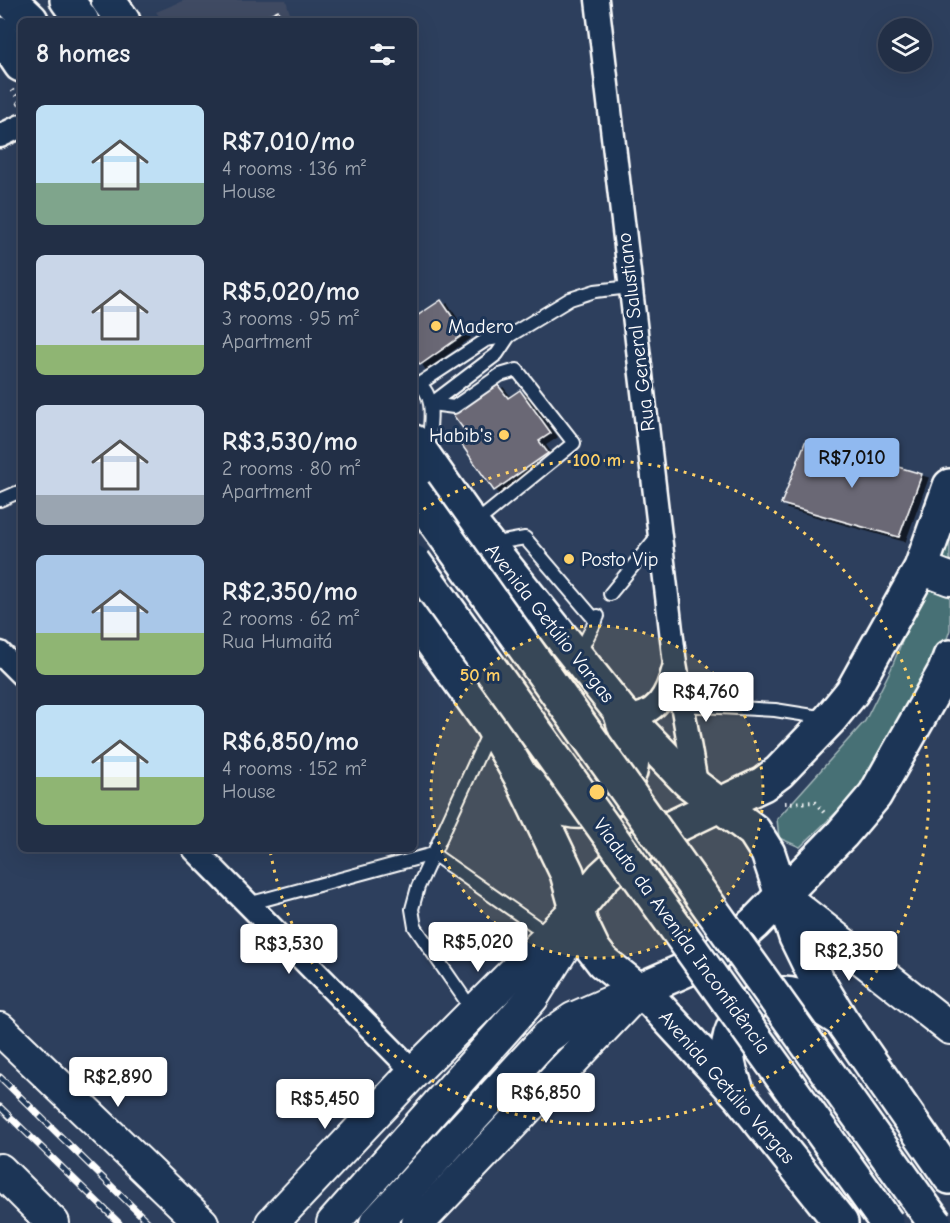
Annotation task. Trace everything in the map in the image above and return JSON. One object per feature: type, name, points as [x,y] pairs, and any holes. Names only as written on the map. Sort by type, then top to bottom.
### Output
[{"type":"main road","points":[[10,0],[28,18]]},
{"type":"main road","points":[[16,0],[29,18]]},
{"type":"main road","points":[[68,0],[80,18]]},
{"type":"main road","points":[[80,0],[89,18]]},
{"type":"main road","points":[[108,0],[121,18]]},
{"type":"main road","points":[[0,34],[18,61]]},
{"type":"main road","name":"Avenida Getúlio Vargas","points":[[421,452],[480,535],[623,714],[709,797],[744,821],[762,842],[804,954],[841,1020],[950,1177]]},
{"type":"main road","points":[[272,1223],[414,1072],[577,909],[603,877],[628,854],[709,797],[763,784],[779,772],[830,719],[852,692],[938,561],[950,486]]},
{"type":"main road","name":"Viaduto da Avenida Inconfidência","points":[[417,496],[935,1223]]},
{"type":"main road","name":"Viaduto da Avenida Inconfidência","points":[[417,566],[887,1223]]},
{"type":"main road","name":"Avenida Getúlio Vargas","points":[[417,621],[492,726],[520,775],[567,873],[586,938],[603,962],[639,990],[739,1095],[841,1223]]},
{"type":"main road","points":[[376,1223],[536,1047],[573,1019],[701,963],[730,945],[755,924],[842,834],[875,795],[945,671],[950,657]]},
{"type":"main road","points":[[520,775],[548,800],[570,810],[591,809],[612,799],[627,781],[632,758],[623,714]]},
{"type":"main road","points":[[781,895],[950,1028]]},
{"type":"main road","points":[[333,1223],[512,1022],[563,948],[577,909]]},
{"type":"main road","points":[[418,1223],[639,990]]},
{"type":"main road","points":[[739,1095],[731,1073],[728,1047],[736,1021],[750,1006],[765,998],[786,994],[814,1004],[841,1020]]},
{"type":"main road","points":[[0,1029],[202,1223]]},
{"type":"main road","points":[[0,1170],[53,1223]]},
{"type":"street","name":"Rua General Salustiano","points":[[597,0],[675,664],[682,705],[709,797]]},
{"type":"street","points":[[0,136],[18,127]]},
{"type":"street","points":[[0,653],[18,671]]},
{"type":"street","name":"Rua General Salustiano","points":[[623,714],[645,714],[657,706],[668,690],[675,664]]},
{"type":"street","points":[[197,852],[414,1072]]},
{"type":"lane","points":[[417,382],[486,340],[509,336],[570,299],[595,291],[630,287]]},
{"type":"lane","points":[[421,452],[431,404],[497,354],[509,336]]},
{"type":"lane","points":[[417,384],[431,404],[454,407],[500,375],[517,370],[574,443],[480,535]]},
{"type":"lane","points":[[0,500],[18,492]]},
{"type":"lane","points":[[610,594],[660,533]]},
{"type":"lane","points":[[480,535],[525,538],[598,617],[577,657]]},
{"type":"lane","points":[[682,705],[775,710],[830,719]]},
{"type":"lane","points":[[474,1012],[415,927],[412,909],[433,854],[492,726]]},
{"type":"lane","points":[[248,904],[433,854]]},
{"type":"lane","points":[[433,854],[550,936]]},
{"type":"path","points":[[763,784],[777,803],[815,802],[842,834]]},
{"type":"shaded area","points":[[185,0],[286,0],[291,18],[161,18],[156,12]]},
{"type":"green space","points":[[950,521],[950,630],[937,668],[895,742],[847,802],[800,847],[779,838],[777,819],[865,721],[891,669]]},
{"type":"building","points":[[278,10],[282,18],[262,18]]},
{"type":"building","name":"Madero","points":[[441,300],[464,334],[420,365],[417,360],[417,316]]},
{"type":"building","name":"Habib's","points":[[497,384],[508,398],[520,390],[551,433],[539,441],[548,453],[494,491],[457,438],[465,431],[453,415]]},
{"type":"building","points":[[806,440],[922,474],[899,537],[781,504]]},
{"type":"railway","points":[[0,1077],[149,1223]]},
{"type":"railway","points":[[0,1107],[119,1223]]},
{"type":"place","name":"Madero","points":[[436,326]]},
{"type":"place","name":"Habib's","points":[[504,435]]},
{"type":"place","name":"Posto Vip","points":[[569,559]]}]
